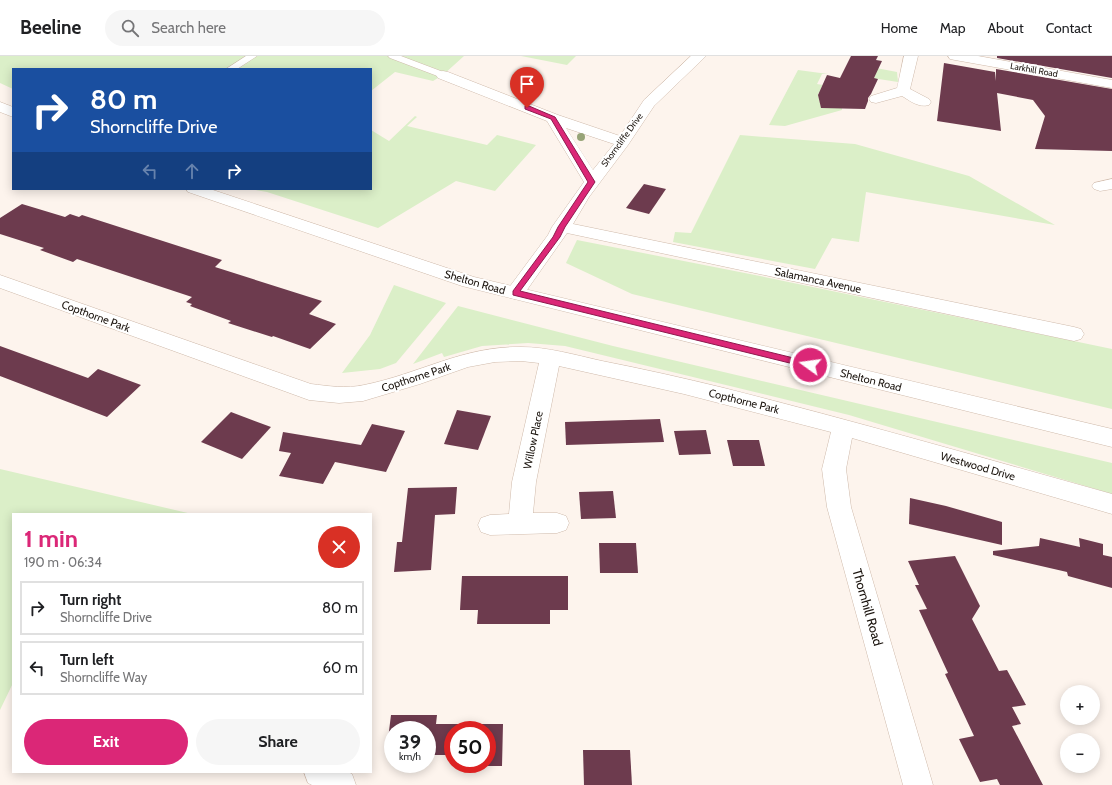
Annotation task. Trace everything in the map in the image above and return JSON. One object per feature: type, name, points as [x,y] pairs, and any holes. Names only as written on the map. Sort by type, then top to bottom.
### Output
[{"type":"street","name":"Shorncliffe Drive","points":[[515,293],[556,237],[561,227],[592,182],[623,142],[649,103],[699,56]]},
{"type":"street","points":[[902,91],[911,56]]},
{"type":"street","name":"Larkhill Road","points":[[955,56],[1112,84]]},
{"type":"street","points":[[443,75],[553,118],[623,142]]},
{"type":"street","points":[[876,99],[902,91],[924,102]]},
{"type":"street","points":[[0,106],[12,112]]},
{"type":"street","points":[[553,118],[592,182]]},
{"type":"street","name":"Shelton Road","points":[[197,190],[469,282],[1112,438]]},
{"type":"street","name":"Salamanca Avenue","points":[[561,227],[1074,334]]},
{"type":"street","name":"Copthorne Park","points":[[0,281],[309,392],[339,395],[364,393],[413,379],[465,360],[521,354],[551,357],[684,386],[843,427]]},
{"type":"street","name":"Willow Place","points":[[520,524],[524,482],[551,357]]},
{"type":"street","name":"Westwood Drive","points":[[843,427],[1112,504]]},
{"type":"street","name":"Thornhill Road","points":[[843,427],[834,469],[839,507],[918,785]]},
{"type":"street","points":[[490,525],[557,523]]},
{"type":"street","points":[[321,773],[341,785]]},
{"type":"lane","points":[[233,68],[252,56]]},
{"type":"lane","points":[[393,56],[443,75]]},
{"type":"green space","points":[[0,56],[464,56],[443,75],[433,81],[395,72],[372,90],[372,68],[12,68],[12,89],[0,83]]},
{"type":"green space","points":[[521,56],[576,56],[567,65]]},
{"type":"green space","points":[[876,68],[897,72],[898,82],[872,78]]},
{"type":"green space","points":[[798,70],[828,74],[822,74],[817,84],[823,85],[821,88],[836,93],[818,93],[821,107],[842,108],[842,110],[785,126],[769,125]]},
{"type":"green space","points":[[415,116],[417,117],[407,126],[487,145],[497,135],[536,145],[495,191],[456,181],[378,228],[267,192],[255,190],[372,190],[372,131],[389,141]]},
{"type":"green space","points":[[740,135],[855,144],[969,176],[1055,225],[866,192],[859,242],[832,238],[815,269],[673,242],[675,232],[691,233]]},
{"type":"green space","points":[[577,240],[760,276],[1112,349],[1112,409],[632,294],[566,263]]},
{"type":"green space","points":[[394,285],[446,303],[396,363],[380,369],[342,373],[370,335]]},
{"type":"green space","points":[[458,306],[613,346],[1112,463],[1112,494],[849,415],[565,346],[528,343],[482,346],[444,357],[442,353],[413,364]]},
{"type":"green space","points":[[0,469],[188,513],[12,513],[12,685],[0,710]]},
{"type":"building","points":[[851,56],[878,56],[876,60],[882,61],[874,78],[878,79],[868,98],[865,109],[821,108],[818,95],[827,75],[840,78]]},
{"type":"building","points":[[997,56],[1112,56],[1112,78],[997,58]]},
{"type":"building","points":[[944,63],[995,72],[996,81],[996,69],[1112,89],[1112,151],[1035,149],[1045,116],[1033,100],[997,93],[1001,131],[937,121]]},
{"type":"building","points":[[644,184],[666,189],[649,214],[626,208]]},
{"type":"building","points":[[22,204],[65,217],[70,214],[79,217],[82,215],[222,260],[215,267],[322,301],[309,314],[336,324],[310,349],[273,336],[272,337],[228,323],[231,321],[190,306],[192,304],[186,302],[192,297],[77,259],[73,262],[40,250],[44,248],[0,234],[0,218]]},
{"type":"building","points":[[0,346],[88,378],[98,369],[141,385],[107,417],[0,376]]},
{"type":"building","points":[[457,410],[491,416],[478,450],[444,444]]},
{"type":"building","points":[[231,412],[271,427],[242,459],[201,442]]},
{"type":"building","points":[[660,419],[664,442],[566,445],[565,422]]},
{"type":"building","points":[[372,424],[405,431],[386,472],[335,462],[323,484],[279,476],[291,453],[279,451],[283,432],[361,445]]},
{"type":"building","points":[[706,430],[711,454],[679,455],[674,431]]},
{"type":"building","points":[[727,440],[759,440],[765,466],[733,466]]},
{"type":"building","points":[[457,487],[455,514],[435,515],[431,570],[394,572],[397,542],[402,542],[408,488]]},
{"type":"building","points":[[613,491],[616,518],[581,519],[579,492]]},
{"type":"building","points":[[910,498],[946,506],[1002,522],[1002,545],[909,524]]},
{"type":"building","points":[[1040,538],[1080,547],[1079,538],[1103,544],[1103,555],[1112,557],[1112,588],[1068,576],[1067,572],[993,555],[993,551],[1039,546]]},
{"type":"building","points":[[599,543],[636,543],[638,573],[600,573]]},
{"type":"building","points":[[955,556],[980,606],[972,619],[999,671],[1007,670],[1026,705],[1012,707],[1021,724],[1012,726],[1043,785],[1000,785],[997,779],[980,782],[959,739],[974,736],[945,674],[948,673],[919,610],[927,609],[915,585],[919,585],[908,561]]},
{"type":"building","points":[[462,576],[568,576],[568,610],[550,610],[550,624],[477,624],[478,610],[460,610]]},
{"type":"building","points":[[391,715],[437,715],[436,724],[436,721],[390,721]]},
{"type":"building","points":[[436,724],[444,724],[444,755],[436,755]]},
{"type":"building","points":[[496,724],[503,724],[502,766],[496,766]]},
{"type":"building","points":[[583,750],[630,750],[632,785],[584,785]]},
{"type":"route","points":[[527,108],[553,118],[592,182],[561,227],[556,237],[515,293],[810,365]]}]
